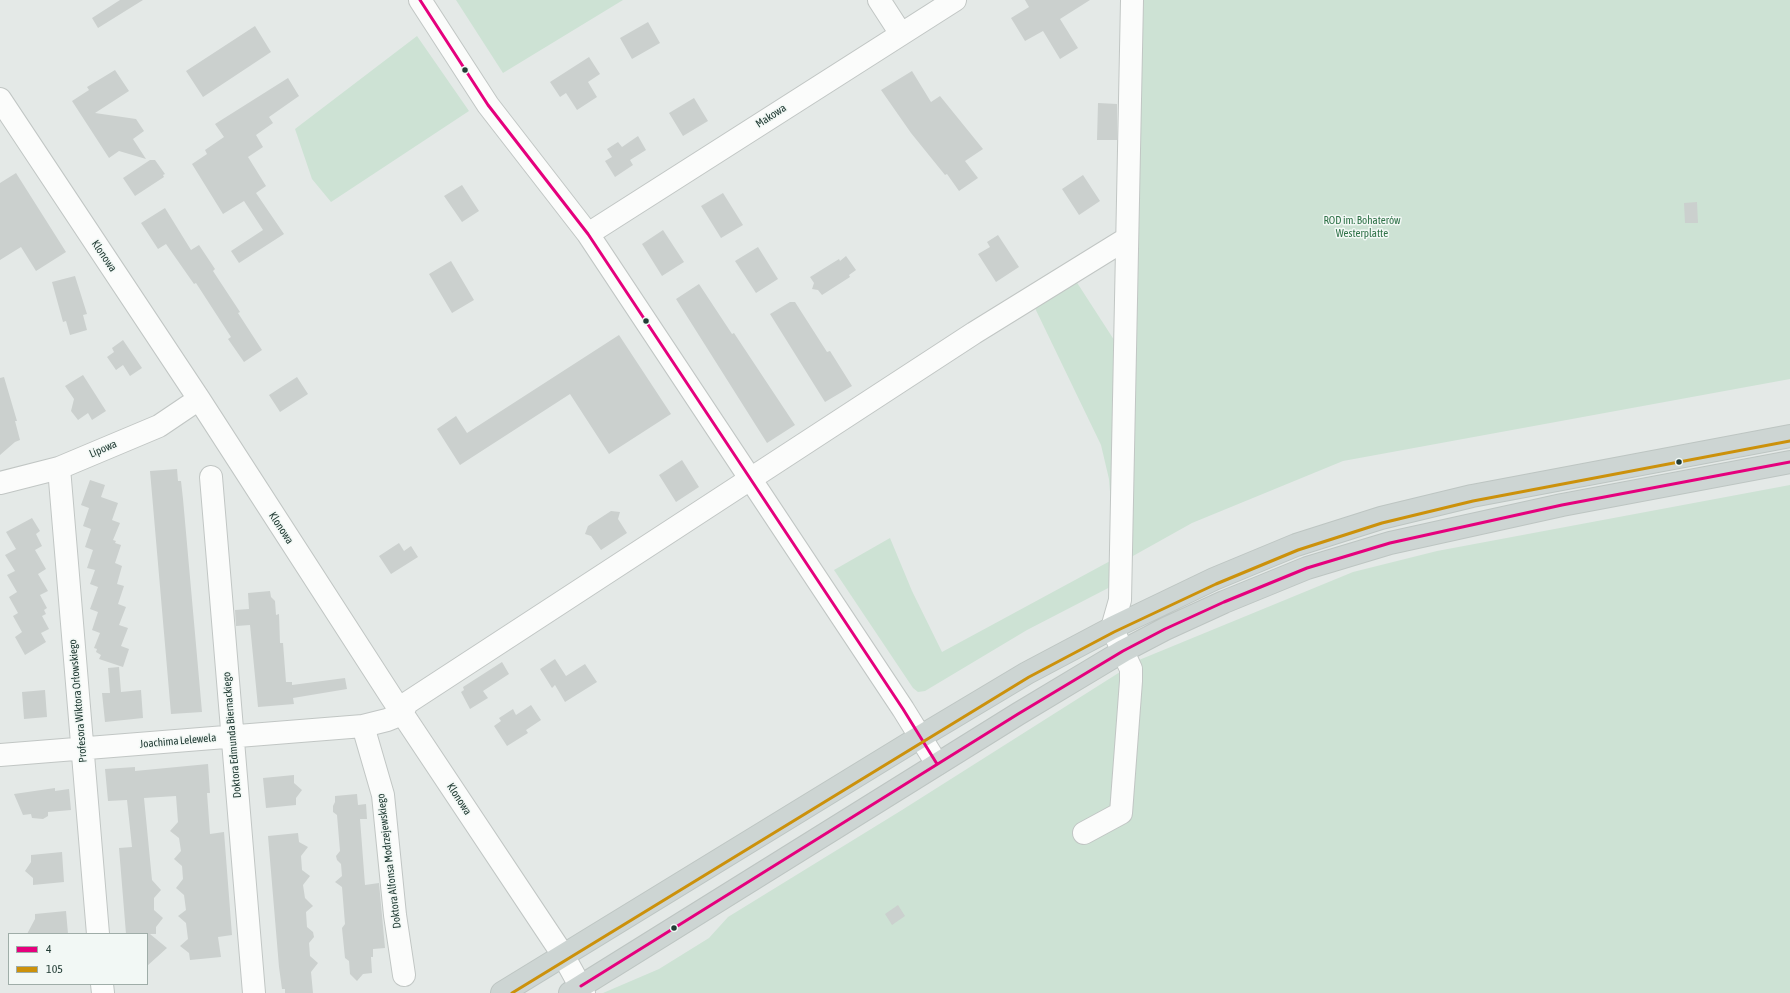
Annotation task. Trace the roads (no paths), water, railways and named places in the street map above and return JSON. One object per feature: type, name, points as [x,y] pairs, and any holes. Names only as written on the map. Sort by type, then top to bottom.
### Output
[{"type":"main road","points":[[502,993],[920,736],[1027,673],[1112,628],[1214,579],[1289,547],[1381,518],[1480,494],[1790,436]]},
{"type":"main road","points":[[578,991],[937,764],[1122,651],[1191,617],[1307,568],[1390,543],[1562,505],[1790,462]]},
{"type":"street","points":[[420,0],[488,105],[588,234],[920,736],[937,764]]},
{"type":"street","points":[[879,0],[901,34]]},
{"type":"street","name":"Makowa","points":[[588,234],[955,0]]},
{"type":"street","points":[[1084,833],[1121,813],[1132,681],[1131,669],[1112,628],[1120,600],[1126,239],[1132,0]]},
{"type":"street","name":"Klonowa","points":[[0,99],[200,400],[402,714],[563,956],[578,991]]},
{"type":"street","points":[[402,714],[407,703],[751,480],[974,333],[1126,239]]},
{"type":"street","name":"Lipowa","points":[[0,483],[59,468],[159,426],[200,400]]},
{"type":"street","name":"Profesora Wiktora Orłowskiego","points":[[59,468],[98,933]]},
{"type":"street","name":"Doktora Edmunda Biernackiego","points":[[211,477],[254,993]]},
{"type":"street","name":"Joachima Lelewela","points":[[0,755],[363,726],[387,720],[402,714]]},
{"type":"street","name":"Doktora Alfonsa Modrzejewskiego","points":[[363,726],[383,795],[395,916],[404,975]]},
{"type":"park label","name":"ROD im. Bohaterów Westerplatte","points":[[1362,227]]}]
